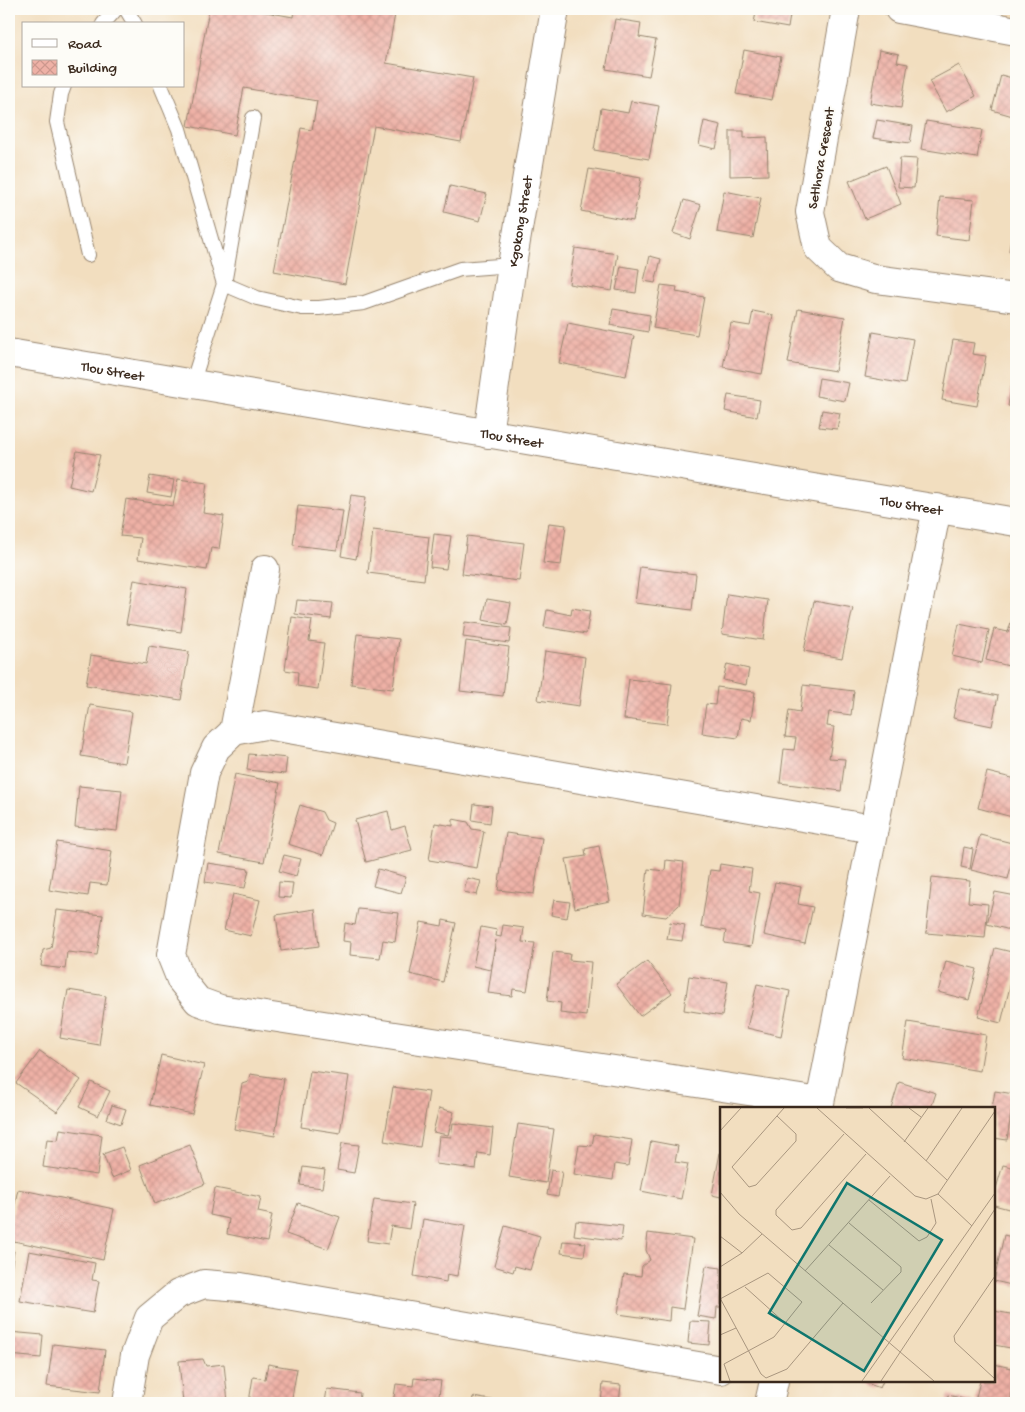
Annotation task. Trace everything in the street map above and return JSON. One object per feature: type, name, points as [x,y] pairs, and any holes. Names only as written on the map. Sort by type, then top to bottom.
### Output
[{"type":"street","name":"Kgokong Street","points":[[488,434],[512,265],[555,9]]},
{"type":"street","name":"Setlhora Crescent","points":[[846,9],[810,212],[818,248],[839,268],[876,279],[1016,298]]},
{"type":"street","points":[[899,9],[1016,31]]},
{"type":"street","name":"Tlou Street","points":[[9,353],[1016,522]]},
{"type":"street","points":[[873,829],[265,725],[234,731],[216,748],[204,773],[171,956],[181,980],[198,1001],[220,1009],[819,1105],[937,508]]},
{"type":"street","points":[[234,731],[265,569]]},
{"type":"street","points":[[127,1403],[135,1355],[149,1318],[178,1294],[204,1284],[241,1287],[720,1370]]},
{"type":"street","points":[[769,1403],[774,1382]]},
{"type":"lane","points":[[105,22],[116,9]]},
{"type":"lane","points":[[126,9],[134,22]]},
{"type":"lane","points":[[63,88],[57,122],[88,255]]},
{"type":"lane","points":[[162,88],[179,129],[224,284]]},
{"type":"lane","points":[[192,384],[224,284],[252,118]]},
{"type":"lane","points":[[224,284],[256,298],[302,308],[320,308],[364,303],[460,269],[512,265]]},
{"type":"building","points":[[209,9],[256,9],[293,17],[294,9],[396,9],[386,63],[473,78],[461,142],[374,126],[345,284],[274,271],[301,128],[312,130],[317,101],[244,88],[235,135],[188,126]]},
{"type":"building","points":[[750,9],[791,9],[788,28],[754,22],[756,13],[749,12]]},
{"type":"building","points":[[615,19],[641,23],[639,37],[656,40],[649,76],[606,69]]},
{"type":"building","points":[[744,50],[781,57],[772,100],[736,94]]},
{"type":"building","points":[[879,50],[899,54],[897,62],[908,64],[901,108],[870,103]]},
{"type":"building","points":[[959,65],[976,96],[946,112],[929,81]]},
{"type":"building","points":[[1001,75],[1016,79],[1016,117],[992,110]]},
{"type":"building","points":[[631,101],[659,106],[649,159],[594,150],[601,108],[628,113]]},
{"type":"building","points":[[877,120],[913,126],[910,143],[873,138]]},
{"type":"building","points":[[704,121],[721,125],[716,149],[699,145]]},
{"type":"building","points":[[926,121],[982,130],[977,158],[921,149]]},
{"type":"building","points":[[730,131],[744,131],[744,138],[767,137],[768,175],[730,176]]},
{"type":"building","points":[[900,158],[917,159],[914,188],[898,187]]},
{"type":"building","points":[[886,166],[901,204],[865,219],[849,181]]},
{"type":"building","points":[[589,169],[641,178],[633,221],[581,211]]},
{"type":"building","points":[[450,186],[487,194],[480,221],[444,212]]},
{"type":"building","points":[[724,191],[761,198],[753,238],[717,232]]},
{"type":"building","points":[[940,197],[974,200],[969,240],[936,236]]},
{"type":"building","points":[[684,200],[701,205],[690,239],[673,233]]},
{"type":"building","points":[[1016,211],[1016,252],[1009,251]]},
{"type":"building","points":[[575,248],[618,254],[612,291],[569,284]]},
{"type":"building","points":[[650,256],[661,259],[655,283],[644,281]]},
{"type":"building","points":[[621,266],[639,269],[636,293],[616,290]]},
{"type":"building","points":[[661,285],[677,287],[676,292],[704,297],[697,335],[653,328]]},
{"type":"building","points":[[613,309],[650,315],[648,332],[610,325]]},
{"type":"building","points":[[798,309],[845,317],[835,371],[788,363]]},
{"type":"building","points":[[753,311],[773,315],[762,374],[723,367],[731,323],[750,326]]},
{"type":"building","points":[[568,323],[634,336],[626,376],[559,363]]},
{"type":"building","points":[[873,332],[913,339],[905,384],[865,377]]},
{"type":"building","points":[[953,340],[974,343],[972,354],[986,356],[977,406],[942,400]]},
{"type":"building","points":[[1016,366],[1016,407],[1008,406]]},
{"type":"building","points":[[819,378],[849,383],[845,401],[816,396]]},
{"type":"building","points":[[728,395],[760,400],[757,417],[725,411]]},
{"type":"building","points":[[822,410],[840,413],[837,429],[819,427]]},
{"type":"building","points":[[77,451],[100,455],[91,491],[69,486]]},
{"type":"building","points":[[150,476],[174,480],[171,497],[147,493]]},
{"type":"building","points":[[178,479],[207,483],[203,513],[224,516],[219,549],[211,548],[207,570],[138,559],[141,538],[120,536],[126,499],[173,506]]},
{"type":"building","points":[[351,495],[366,497],[356,559],[341,556]]},
{"type":"building","points":[[298,506],[343,511],[337,550],[293,545]]},
{"type":"building","points":[[549,523],[566,525],[561,565],[543,563]]},
{"type":"building","points":[[373,530],[429,537],[424,580],[368,573]]},
{"type":"building","points":[[434,534],[451,536],[446,569],[430,567]]},
{"type":"building","points":[[467,536],[524,543],[519,581],[462,574]]},
{"type":"building","points":[[640,567],[696,574],[692,610],[635,603]]},
{"type":"building","points":[[134,580],[187,589],[181,632],[126,624]]},
{"type":"building","points":[[727,594],[768,600],[763,640],[722,634]]},
{"type":"building","points":[[487,599],[511,603],[507,625],[483,620]]},
{"type":"building","points":[[297,600],[333,603],[331,619],[295,614]]},
{"type":"building","points":[[814,601],[853,608],[842,658],[804,651]]},
{"type":"building","points":[[572,608],[590,611],[586,634],[544,627],[547,610],[571,615]]},
{"type":"building","points":[[292,617],[312,620],[309,641],[324,643],[318,689],[297,686],[298,672],[285,670]]},
{"type":"building","points":[[1012,619],[1016,620],[1016,668],[986,660],[994,629],[1008,632]]},
{"type":"building","points":[[465,622],[511,628],[509,643],[463,637]]},
{"type":"building","points":[[959,624],[989,630],[982,663],[952,656]]},
{"type":"building","points":[[357,634],[399,639],[393,689],[351,684]]},
{"type":"building","points":[[466,641],[509,647],[503,696],[460,691]]},
{"type":"building","points":[[149,646],[189,652],[181,700],[86,685],[91,655],[146,664]]},
{"type":"building","points":[[545,651],[585,657],[579,706],[538,700]]},
{"type":"building","points":[[727,664],[749,669],[746,685],[723,680]]},
{"type":"building","points":[[629,679],[672,684],[667,724],[624,719]]},
{"type":"building","points":[[803,685],[854,691],[851,715],[829,712],[827,726],[834,727],[829,758],[845,759],[841,791],[780,783],[784,749],[794,750],[796,738],[785,737],[789,710],[800,712]]},
{"type":"building","points":[[717,687],[755,692],[751,720],[741,718],[738,738],[702,733],[706,704],[715,705]]},
{"type":"building","points":[[959,688],[998,696],[992,726],[953,718]]},
{"type":"building","points":[[90,705],[132,712],[124,763],[81,756]]},
{"type":"building","points":[[249,754],[287,758],[285,774],[247,770]]},
{"type":"building","points":[[987,772],[1016,779],[1016,818],[978,808]]},
{"type":"building","points":[[235,774],[280,783],[264,862],[219,854]]},
{"type":"building","points":[[79,786],[122,790],[117,831],[75,827]]},
{"type":"building","points":[[474,804],[492,806],[490,823],[472,820]]},
{"type":"building","points":[[300,805],[322,812],[326,820],[333,823],[323,855],[288,844]]},
{"type":"building","points":[[388,811],[392,830],[405,826],[412,850],[366,862],[355,820]]},
{"type":"building","points":[[453,819],[468,822],[472,829],[484,831],[477,868],[429,860],[435,823],[453,826]]},
{"type":"building","points":[[506,833],[542,838],[534,894],[498,890]]},
{"type":"building","points":[[980,835],[1016,844],[1008,879],[971,870]]},
{"type":"building","points":[[57,842],[112,851],[107,885],[90,883],[88,896],[49,890]]},
{"type":"building","points":[[599,846],[610,901],[575,908],[566,859],[586,856],[585,849]]},
{"type":"building","points":[[964,847],[973,849],[970,869],[961,867]]},
{"type":"building","points":[[284,855],[301,859],[296,876],[279,871]]},
{"type":"building","points":[[666,860],[684,862],[679,905],[666,917],[643,914],[648,869],[665,871]]},
{"type":"building","points":[[208,863],[249,869],[245,888],[205,882]]},
{"type":"building","points":[[720,864],[752,869],[749,891],[760,893],[751,947],[724,943],[726,931],[701,927],[710,870],[719,871]]},
{"type":"building","points":[[378,869],[406,877],[401,893],[373,886]]},
{"type":"building","points":[[932,877],[970,881],[968,902],[988,904],[985,938],[926,933]]},
{"type":"building","points":[[467,878],[481,881],[477,895],[464,892]]},
{"type":"building","points":[[279,882],[293,883],[291,898],[278,897]]},
{"type":"building","points":[[775,882],[801,887],[798,904],[813,907],[805,944],[764,935]]},
{"type":"building","points":[[995,892],[1016,896],[1010,930],[987,924]]},
{"type":"building","points":[[233,894],[260,900],[251,936],[224,930]]},
{"type":"building","points":[[554,900],[570,902],[567,918],[551,915]]},
{"type":"building","points":[[315,909],[319,946],[281,951],[276,915]]},
{"type":"building","points":[[358,909],[399,913],[395,942],[383,940],[380,958],[350,955],[351,942],[343,941],[345,923],[355,925]]},
{"type":"building","points":[[57,910],[103,915],[97,955],[67,952],[65,969],[41,966],[43,950],[51,948]]},
{"type":"building","points":[[443,920],[456,923],[443,982],[410,974],[421,922],[442,926]]},
{"type":"building","points":[[670,922],[685,925],[682,941],[667,939]]},
{"type":"building","points":[[503,925],[524,928],[522,942],[535,943],[527,991],[513,989],[512,996],[488,993],[496,940],[490,970],[473,966],[481,927],[497,930],[496,936],[501,937]]},
{"type":"building","points":[[995,948],[1016,953],[1016,962],[1001,1023],[978,1017]]},
{"type":"building","points":[[553,952],[570,954],[569,960],[591,962],[586,1016],[560,1013],[561,1003],[547,1001]]},
{"type":"building","points":[[647,961],[672,993],[640,1016],[616,984]]},
{"type":"building","points":[[946,961],[977,969],[969,1000],[938,992]]},
{"type":"building","points":[[689,976],[728,982],[722,1016],[684,1010]]},
{"type":"building","points":[[757,984],[790,991],[781,1036],[747,1028]]},
{"type":"building","points":[[68,990],[106,996],[99,1045],[60,1038]]},
{"type":"building","points":[[908,1022],[986,1035],[980,1071],[902,1058]]},
{"type":"building","points":[[40,1051],[81,1080],[57,1112],[16,1083]]},
{"type":"building","points":[[161,1055],[204,1065],[192,1114],[150,1105]]},
{"type":"building","points":[[310,1071],[349,1076],[340,1133],[301,1127]]},
{"type":"building","points":[[250,1074],[284,1079],[275,1136],[234,1129],[242,1084],[248,1082]]},
{"type":"building","points":[[91,1082],[110,1091],[98,1116],[79,1107]]},
{"type":"building","points":[[899,1082],[936,1093],[931,1107],[891,1107]]},
{"type":"building","points":[[393,1087],[429,1092],[420,1147],[384,1141]]},
{"type":"building","points":[[995,1091],[1014,1094],[1007,1140],[995,1138],[995,1107],[992,1107]]},
{"type":"building","points":[[112,1105],[126,1109],[121,1124],[107,1119]]},
{"type":"building","points":[[439,1108],[454,1112],[448,1135],[433,1132]]},
{"type":"building","points":[[453,1123],[493,1128],[490,1155],[478,1153],[476,1169],[436,1164],[439,1136],[451,1137]]},
{"type":"building","points":[[518,1124],[554,1129],[546,1183],[509,1177]]},
{"type":"building","points":[[60,1129],[102,1135],[97,1175],[43,1167],[47,1139],[58,1140]]},
{"type":"building","points":[[594,1134],[632,1140],[628,1166],[615,1164],[613,1180],[574,1174],[579,1145],[592,1146]]},
{"type":"building","points":[[651,1141],[678,1146],[675,1162],[688,1164],[681,1199],[641,1191]]},
{"type":"building","points":[[342,1143],[359,1145],[354,1173],[337,1170]]},
{"type":"building","points":[[190,1145],[205,1184],[155,1204],[140,1165]]},
{"type":"building","points":[[122,1147],[131,1170],[112,1178],[103,1154]]},
{"type":"building","points":[[720,1153],[720,1197],[712,1195]]},
{"type":"building","points":[[1003,1165],[1016,1168],[1016,1211],[995,1205],[995,1192]]},
{"type":"building","points":[[303,1167],[325,1170],[322,1188],[300,1185]]},
{"type":"building","points":[[551,1170],[562,1172],[558,1197],[547,1195]]},
{"type":"building","points":[[215,1188],[261,1197],[258,1212],[272,1215],[267,1242],[227,1234],[229,1219],[210,1215]]},
{"type":"building","points":[[18,1189],[114,1209],[103,1260],[9,1240],[9,1231]]},
{"type":"building","points":[[374,1199],[413,1204],[409,1229],[391,1226],[388,1244],[367,1241]]},
{"type":"building","points":[[298,1203],[340,1217],[328,1249],[286,1234]]},
{"type":"building","points":[[423,1219],[465,1226],[457,1276],[447,1274],[446,1282],[414,1276]]},
{"type":"building","points":[[576,1221],[623,1226],[621,1241],[574,1235]]},
{"type":"building","points":[[505,1226],[540,1236],[530,1270],[515,1266],[513,1272],[494,1266]]},
{"type":"building","points":[[648,1233],[693,1239],[683,1309],[670,1307],[669,1321],[618,1314],[624,1274],[641,1276],[642,1266],[650,1260],[646,1250]]},
{"type":"building","points":[[1004,1235],[1016,1238],[1016,1286],[995,1281]]},
{"type":"building","points":[[563,1241],[586,1243],[584,1256],[561,1253]]},
{"type":"building","points":[[9,1250],[14,1251],[11,1270],[9,1270]]},
{"type":"building","points":[[29,1251],[95,1263],[92,1280],[99,1281],[93,1313],[20,1301]]},
{"type":"building","points":[[706,1266],[720,1268],[720,1307],[717,1307],[716,1319],[697,1316]]},
{"type":"building","points":[[995,1311],[1016,1315],[1016,1349],[995,1345]]},
{"type":"building","points":[[690,1321],[711,1322],[709,1345],[688,1343]]},
{"type":"building","points":[[9,1332],[43,1335],[41,1358],[9,1355]]},
{"type":"building","points":[[53,1344],[105,1350],[100,1392],[47,1386]]},
{"type":"building","points":[[203,1359],[206,1366],[224,1364],[228,1402],[183,1403],[179,1361]]},
{"type":"building","points":[[268,1364],[297,1369],[291,1403],[249,1402],[253,1377],[265,1379]]},
{"type":"building","points":[[995,1364],[1016,1369],[1010,1403],[975,1401],[980,1382],[995,1382]]},
{"type":"building","points":[[414,1378],[441,1381],[438,1403],[393,1403],[396,1384],[413,1386]]},
{"type":"building","points":[[864,1382],[883,1382],[880,1388]]},
{"type":"building","points":[[603,1383],[621,1385],[619,1403],[601,1403]]},
{"type":"building","points":[[327,1389],[360,1393],[359,1403],[325,1403]]},
{"type":"building","points":[[948,1395],[972,1401],[972,1403],[946,1403]]},
{"type":"building","points":[[473,1397],[503,1402],[503,1403],[472,1403]]}]
